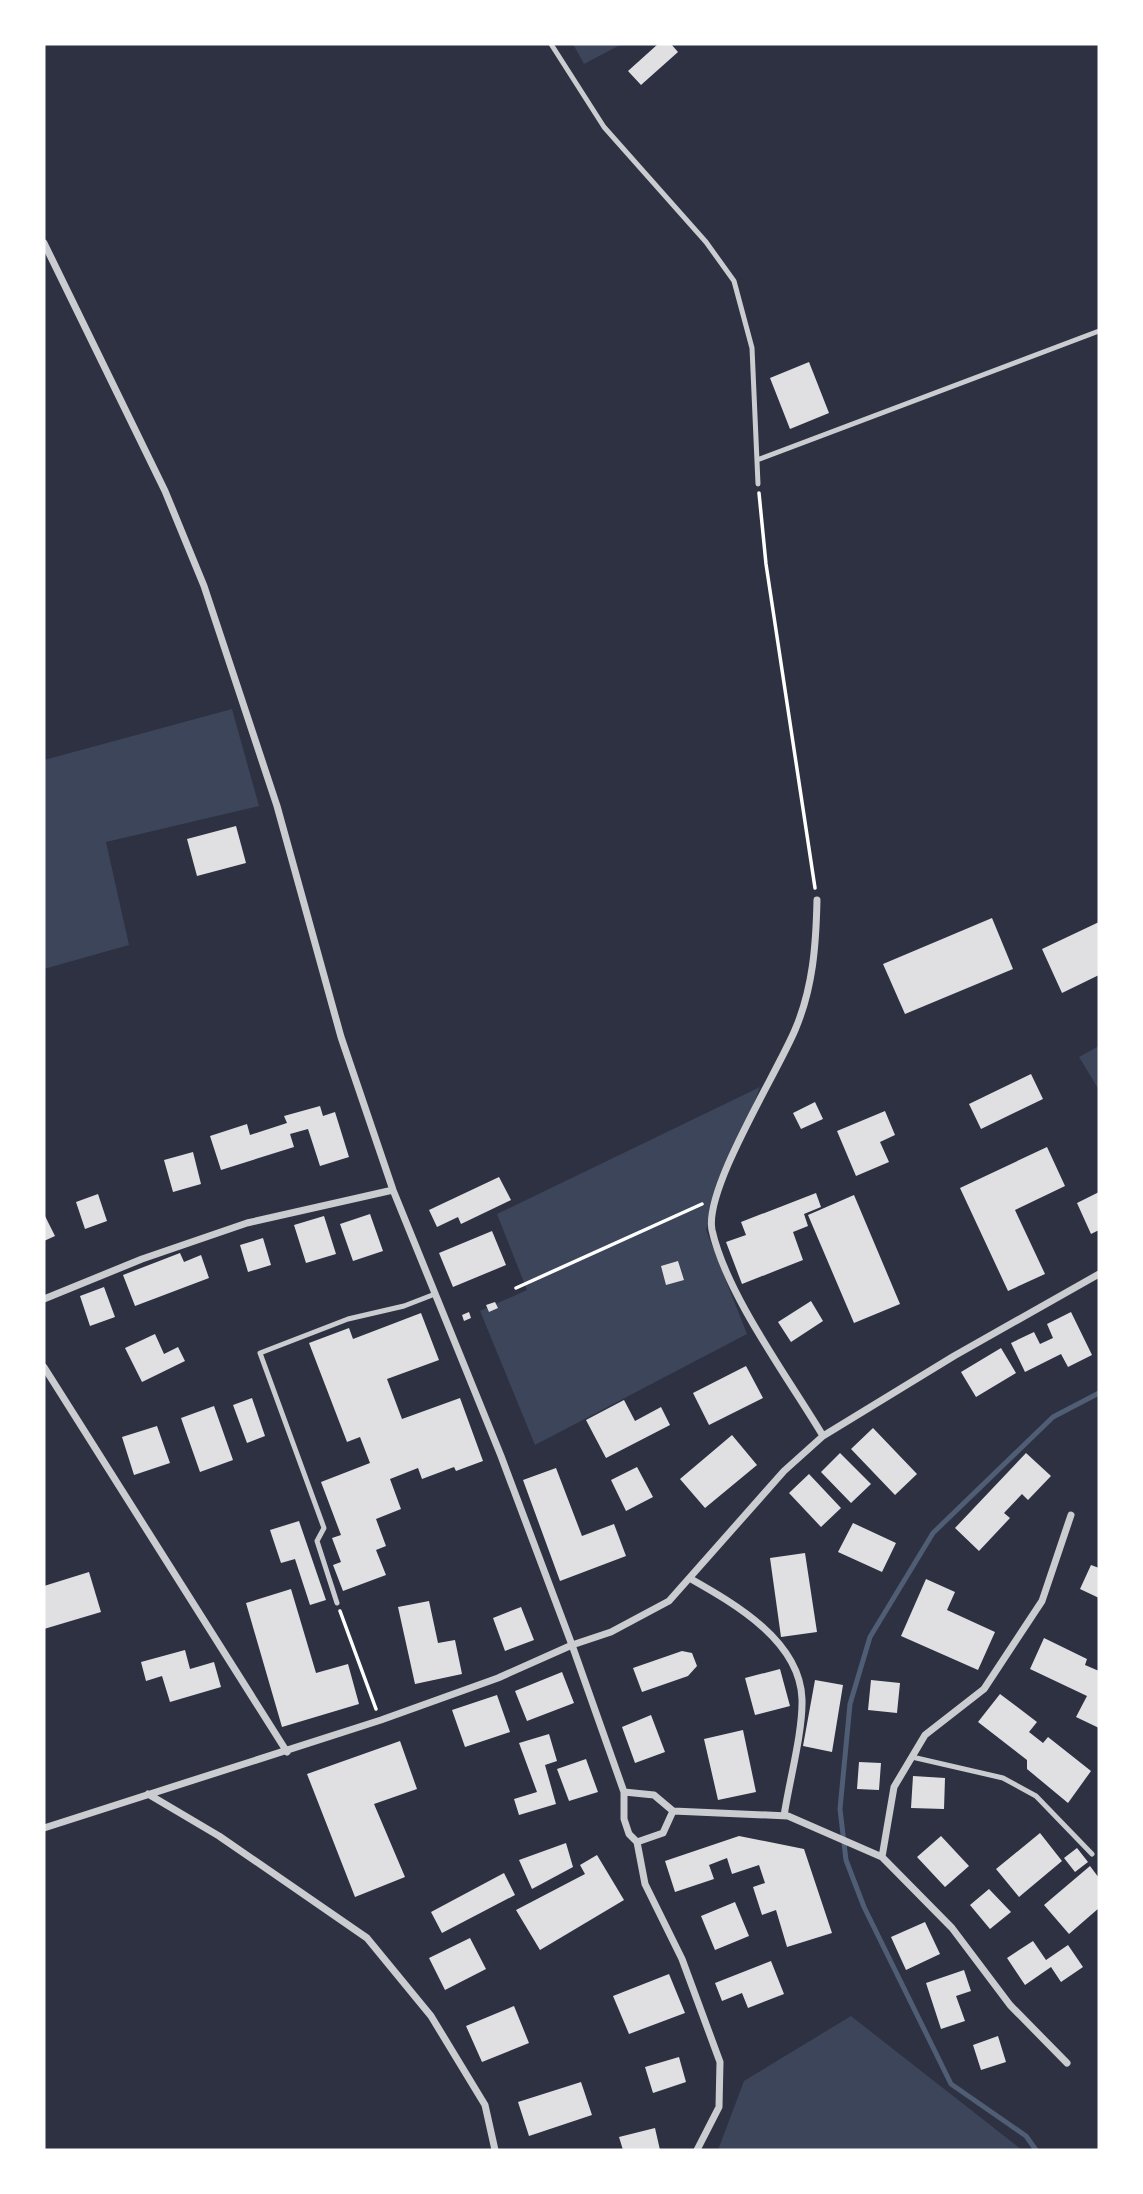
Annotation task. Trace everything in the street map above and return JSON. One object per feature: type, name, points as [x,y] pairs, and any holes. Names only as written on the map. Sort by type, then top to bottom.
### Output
[{"type":"street","points":[[44,243],[165,491],[204,586],[277,806],[341,1037],[393,1190],[501,1456],[572,1645],[624,1792],[624,1819],[629,1834],[637,1842],[645,1884],[682,1959],[720,2062],[719,2107],[697,2150]]},
{"type":"street","points":[[817,900],[816,963],[796,1028],[729,1164],[717,1198],[711,1227],[734,1288],[823,1436]]},
{"type":"street","points":[[44,1299],[142,1259],[247,1223],[393,1190]]},
{"type":"street","points":[[44,1828],[380,1720],[498,1678],[572,1645],[611,1632],[669,1601],[784,1471],[823,1436],[954,1356],[1099,1275]]},
{"type":"street","points":[[44,1367],[286,1752]]},
{"type":"street","points":[[882,1857],[894,1787],[925,1735],[984,1689],[1042,1601],[1071,1515]]},
{"type":"street","points":[[691,1579],[757,1621],[793,1664],[802,1699],[784,1816]]},
{"type":"street","points":[[624,1792],[654,1795],[673,1811],[784,1816],[882,1857],[952,1928],[1010,2005],[1067,2063]]},
{"type":"street","points":[[148,1794],[219,1836],[367,1938],[431,2016],[485,2105],[495,2150]]},
{"type":"street","points":[[637,1842],[663,1833],[673,1811]]},
{"type":"lane","points":[[551,44],[604,127],[706,242],[734,281],[752,348],[758,484]]},
{"type":"lane","points":[[757,460],[1099,331]]},
{"type":"lane","points":[[337,1603],[317,1541],[324,1528],[260,1353],[348,1319],[404,1306],[435,1294]]},
{"type":"lane","points":[[912,1757],[1003,1778],[1037,1796],[1092,1854]]},
{"type":"path","points":[[758,484],[766,564],[817,900]]},
{"type":"path","points":[[516,1288],[717,1198]]},
{"type":"path","points":[[337,1603],[380,1720]]},
{"type":"shaded area","points":[[573,44],[622,44],[584,64]]},
{"type":"shaded area","points":[[232,709],[259,806],[106,842],[129,945],[44,969],[44,760]]},
{"type":"shaded area","points":[[1099,1046],[1099,1090],[1079,1057]]},
{"type":"shaded area","points":[[760,1087],[706,1230],[747,1334],[535,1445],[480,1311],[527,1290],[497,1214]]},
{"type":"shaded area","points":[[851,2016],[1022,2150],[718,2150],[744,2081]]},
{"type":"building","points":[[658,44],[671,44],[678,52],[641,85],[628,71]]},
{"type":"building","points":[[809,362],[829,413],[790,429],[770,378]]},
{"type":"building","points":[[236,826],[246,863],[197,876],[187,839]]},
{"type":"building","points":[[992,918],[1013,969],[905,1014],[883,964]]},
{"type":"building","points":[[1099,922],[1099,975],[1062,993],[1042,949]]},
{"type":"building","points":[[1031,1074],[1043,1099],[981,1129],[969,1104]]},
{"type":"building","points":[[815,1102],[823,1119],[801,1129],[793,1113]]},
{"type":"building","points":[[320,1106],[323,1116],[335,1112],[349,1157],[320,1166],[308,1129],[290,1134],[294,1147],[221,1170],[210,1136],[247,1124],[250,1135],[287,1123],[284,1116]]},
{"type":"building","points":[[885,1111],[895,1135],[880,1142],[889,1162],[856,1176],[837,1131]]},
{"type":"building","points":[[1047,1147],[1065,1186],[1015,1210],[1045,1274],[1008,1291],[960,1188]]},
{"type":"building","points":[[193,1152],[201,1184],[173,1192],[164,1160]]},
{"type":"building","points":[[499,1177],[511,1200],[461,1224],[458,1217],[437,1227],[429,1210]]},
{"type":"building","points":[[1099,1192],[1099,1230],[1091,1234],[1077,1203]]},
{"type":"building","points":[[816,1193],[821,1207],[804,1214],[808,1226],[793,1232],[803,1260],[742,1284],[726,1242],[746,1235],[741,1222]]},
{"type":"building","points":[[98,1194],[107,1221],[85,1229],[76,1202]]},
{"type":"building","points":[[854,1195],[900,1304],[854,1323],[808,1215]]},
{"type":"building","points":[[44,1214],[55,1236],[44,1241]]},
{"type":"building","points":[[370,1214],[383,1251],[353,1261],[340,1224]]},
{"type":"building","points":[[324,1216],[336,1254],[306,1263],[294,1225]]},
{"type":"building","points":[[492,1231],[506,1265],[453,1287],[439,1253]]},
{"type":"building","points":[[263,1238],[271,1265],[248,1272],[240,1245]]},
{"type":"building","points":[[180,1253],[184,1262],[201,1255],[209,1278],[135,1306],[123,1275]]},
{"type":"building","points":[[678,1261],[684,1280],[666,1285],[661,1266]]},
{"type":"building","points":[[104,1287],[115,1317],[90,1326],[80,1296]]},
{"type":"building","points":[[811,1301],[823,1321],[791,1342],[778,1322]]},
{"type":"building","points":[[495,1302],[498,1308],[489,1312],[486,1305]]},
{"type":"building","points":[[469,1312],[471,1318],[464,1321],[462,1315]]},
{"type":"building","points":[[1071,1312],[1092,1355],[1068,1367],[1061,1354],[1025,1372],[1011,1343],[1034,1332],[1040,1344],[1053,1338],[1047,1324]]},
{"type":"building","points":[[421,1313],[439,1360],[387,1379],[402,1419],[460,1398],[483,1461],[456,1471],[454,1467],[422,1479],[418,1468],[390,1479],[401,1509],[376,1519],[386,1546],[376,1550],[386,1575],[343,1591],[333,1565],[341,1562],[332,1538],[341,1535],[321,1482],[370,1463],[360,1437],[347,1442],[309,1343],[349,1328],[353,1339]]},
{"type":"building","points":[[155,1334],[164,1354],[178,1347],[185,1361],[142,1382],[125,1348]]},
{"type":"building","points":[[1001,1348],[1016,1373],[976,1397],[961,1372]]},
{"type":"building","points":[[746,1366],[763,1398],[709,1425],[693,1393]]},
{"type":"building","points":[[252,1398],[265,1436],[247,1443],[233,1405]]},
{"type":"building","points":[[624,1400],[635,1421],[661,1407],[670,1425],[606,1458],[586,1420]]},
{"type":"building","points":[[214,1406],[233,1460],[200,1472],[181,1418]]},
{"type":"building","points":[[157,1426],[170,1463],[134,1475],[122,1437]]},
{"type":"building","points":[[873,1428],[917,1474],[895,1495],[851,1449]]},
{"type":"building","points":[[732,1435],[757,1465],[705,1508],[680,1479]]},
{"type":"building","points":[[840,1453],[871,1484],[851,1503],[821,1472]]},
{"type":"building","points":[[1026,1453],[1051,1476],[1028,1500],[1022,1494],[1004,1513],[1010,1518],[979,1551],[955,1528]]},
{"type":"building","points":[[637,1467],[653,1497],[626,1511],[611,1480]]},
{"type":"building","points":[[556,1468],[582,1536],[614,1524],[626,1556],[560,1581],[523,1480]]},
{"type":"building","points":[[809,1474],[841,1508],[821,1527],[789,1493]]},
{"type":"building","points":[[299,1521],[326,1600],[310,1605],[295,1559],[281,1563],[270,1530]]},
{"type":"building","points":[[853,1523],[896,1543],[882,1572],[838,1552]]},
{"type":"building","points":[[805,1553],[817,1632],[781,1637],[770,1558]]},
{"type":"building","points":[[1091,1565],[1099,1568],[1099,1598],[1080,1589]]},
{"type":"building","points":[[89,1572],[101,1612],[44,1629],[44,1586]]},
{"type":"building","points":[[926,1579],[955,1592],[947,1610],[995,1632],[978,1670],[901,1636]]},
{"type":"building","points":[[291,1589],[316,1673],[348,1664],[359,1704],[282,1727],[246,1603]]},
{"type":"building","points":[[429,1601],[438,1643],[455,1640],[462,1674],[415,1684],[398,1607]]},
{"type":"building","points":[[521,1607],[534,1640],[505,1651],[493,1618]]},
{"type":"building","points":[[1044,1638],[1087,1659],[1085,1665],[1099,1671],[1099,1728],[1076,1717],[1087,1696],[1030,1669]]},
{"type":"building","points":[[185,1650],[190,1669],[214,1662],[221,1687],[170,1702],[162,1676],[146,1681],[141,1662]]},
{"type":"building","points":[[682,1651],[692,1653],[697,1666],[688,1676],[642,1692],[633,1668]]},
{"type":"building","points":[[780,1669],[790,1706],[755,1715],[745,1678]]},
{"type":"building","points":[[562,1672],[574,1703],[527,1721],[515,1691]]},
{"type":"building","points":[[815,1680],[843,1685],[832,1752],[803,1746]]},
{"type":"building","points":[[871,1680],[900,1683],[897,1713],[868,1710]]},
{"type":"building","points":[[1000,1694],[1037,1722],[1029,1732],[1043,1743],[1048,1737],[1091,1771],[1068,1803],[1027,1769],[1027,1760],[978,1722]]},
{"type":"building","points":[[497,1695],[510,1732],[465,1747],[452,1710]]},
{"type":"building","points":[[651,1715],[665,1752],[635,1763],[622,1727]]},
{"type":"building","points":[[743,1730],[756,1792],[718,1800],[704,1739]]},
{"type":"building","points":[[549,1734],[557,1761],[545,1765],[556,1804],[519,1815],[514,1799],[537,1792],[519,1743]]},
{"type":"building","points":[[400,1741],[417,1789],[374,1804],[405,1877],[355,1897],[307,1774]]},
{"type":"building","points":[[586,1759],[598,1792],[569,1801],[557,1769]]},
{"type":"building","points":[[859,1762],[881,1763],[879,1790],[857,1789]]},
{"type":"building","points":[[913,1776],[945,1778],[944,1809],[911,1808]]},
{"type":"building","points":[[1040,1833],[1062,1861],[1019,1897],[996,1869]]},
{"type":"building","points":[[739,1836],[804,1849],[832,1933],[787,1947],[776,1910],[762,1915],[753,1887],[765,1883],[759,1865],[732,1874],[727,1858],[709,1865],[714,1879],[675,1892],[665,1861]]},
{"type":"building","points":[[941,1836],[969,1866],[945,1887],[917,1857]]},
{"type":"building","points":[[566,1843],[573,1867],[532,1889],[519,1860]]},
{"type":"building","points":[[1077,1848],[1088,1862],[1075,1872],[1064,1858]]},
{"type":"building","points":[[597,1855],[624,1900],[540,1950],[516,1910],[585,1874],[580,1865]]},
{"type":"building","points":[[1090,1866],[1099,1878],[1099,1908],[1069,1934],[1044,1905]]},
{"type":"building","points":[[504,1873],[515,1895],[442,1933],[431,1912]]},
{"type":"building","points":[[989,1889],[1011,1912],[990,1929],[970,1905]]},
{"type":"building","points":[[735,1902],[749,1936],[715,1950],[701,1916]]},
{"type":"building","points":[[925,1922],[940,1954],[906,1970],[891,1937]]},
{"type":"building","points":[[470,1938],[486,1969],[445,1990],[429,1958]]},
{"type":"building","points":[[1033,1941],[1046,1960],[1068,1945],[1083,1967],[1061,1982],[1051,1967],[1025,1985],[1007,1958]]},
{"type":"building","points":[[771,1961],[784,1994],[748,2008],[742,1993],[722,2001],[715,1983]]},
{"type":"building","points":[[964,1970],[971,1991],[956,1996],[965,2021],[941,2029],[926,1983]]},
{"type":"building","points":[[669,1974],[685,2013],[629,2034],[613,1996]]},
{"type":"building","points":[[514,2006],[529,2043],[482,2062],[466,2026]]},
{"type":"building","points":[[998,2036],[1006,2062],[981,2070],[973,2045]]},
{"type":"building","points":[[679,2057],[686,2082],[653,2093],[645,2067]]},
{"type":"building","points":[[581,2082],[592,2115],[529,2136],[518,2102]]},
{"type":"building","points":[[655,2128],[660,2150],[623,2150],[619,2137]]},
{"type":"waterway","points":[[1036,2150],[1026,2136],[951,2084],[864,1907],[846,1860],[840,1809],[850,1704],[870,1637],[933,1533],[1053,1417],[1099,1393]]}]
